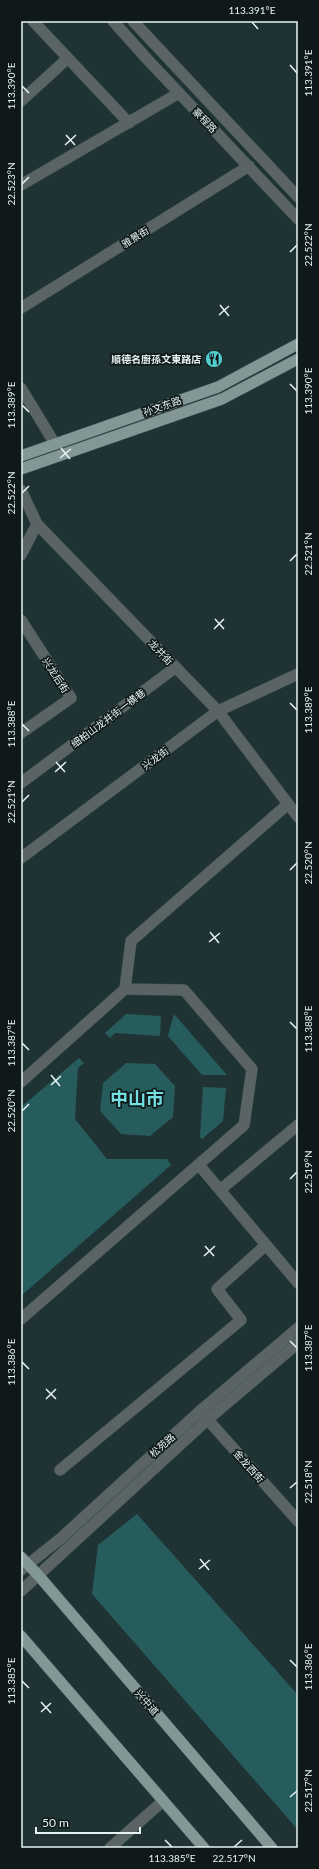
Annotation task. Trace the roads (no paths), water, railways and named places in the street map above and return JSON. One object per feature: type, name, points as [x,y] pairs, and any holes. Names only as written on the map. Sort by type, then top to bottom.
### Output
[{"type":"main road","name":"孙文东路","points":[[21,456],[218,387],[298,344]]},
{"type":"main road","name":"孙文东路","points":[[21,469],[222,399],[298,360]]},
{"type":"main road","name":"兴中道","points":[[23,1564],[39,1576],[272,1848]]},
{"type":"main road","points":[[21,1636],[204,1848]]},
{"type":"street","points":[[33,21],[129,123]]},
{"type":"street","name":"豪程路","points":[[114,21],[179,93],[298,219]]},
{"type":"street","name":"豪程路","points":[[133,21],[298,197]]},
{"type":"street","points":[[21,101],[68,58]]},
{"type":"street","points":[[21,185],[179,93]]},
{"type":"street","name":"雅景街","points":[[21,308],[249,166]]},
{"type":"street","points":[[21,388],[55,444]]},
{"type":"street","name":"龙井街","points":[[21,490],[37,524],[218,711],[298,817]]},
{"type":"street","points":[[21,555],[37,524]]},
{"type":"street","name":"兴龙后街","points":[[21,620],[71,698],[21,733]]},
{"type":"street","name":"细柏山龙井街一横巷","points":[[21,783],[176,667]]},
{"type":"street","name":"兴龙街","points":[[22,854],[218,711],[298,674]]},
{"type":"street","points":[[125,990],[131,941],[288,804]]},
{"type":"street","points":[[21,1082],[125,990],[184,990],[252,1069],[244,1125],[21,1319]]},
{"type":"street","points":[[220,1190],[298,1125]]},
{"type":"street","points":[[199,1165],[298,1283]]},
{"type":"street","points":[[60,1470],[241,1320],[217,1289],[266,1245]]},
{"type":"street","name":"松苑路","points":[[23,1564],[60,1539],[200,1411],[298,1328]]},
{"type":"street","name":"松苑路","points":[[21,1591],[207,1420],[298,1343]]},
{"type":"street","name":"金龙西街","points":[[200,1411],[298,1522]]},
{"type":"street","points":[[110,1848],[163,1800]]},
{"type":"place","name":"順德名廚孫文東路店","points":[[214,359]]},
{"type":"district","name":"中山市","points":[[137,1098]]}]
